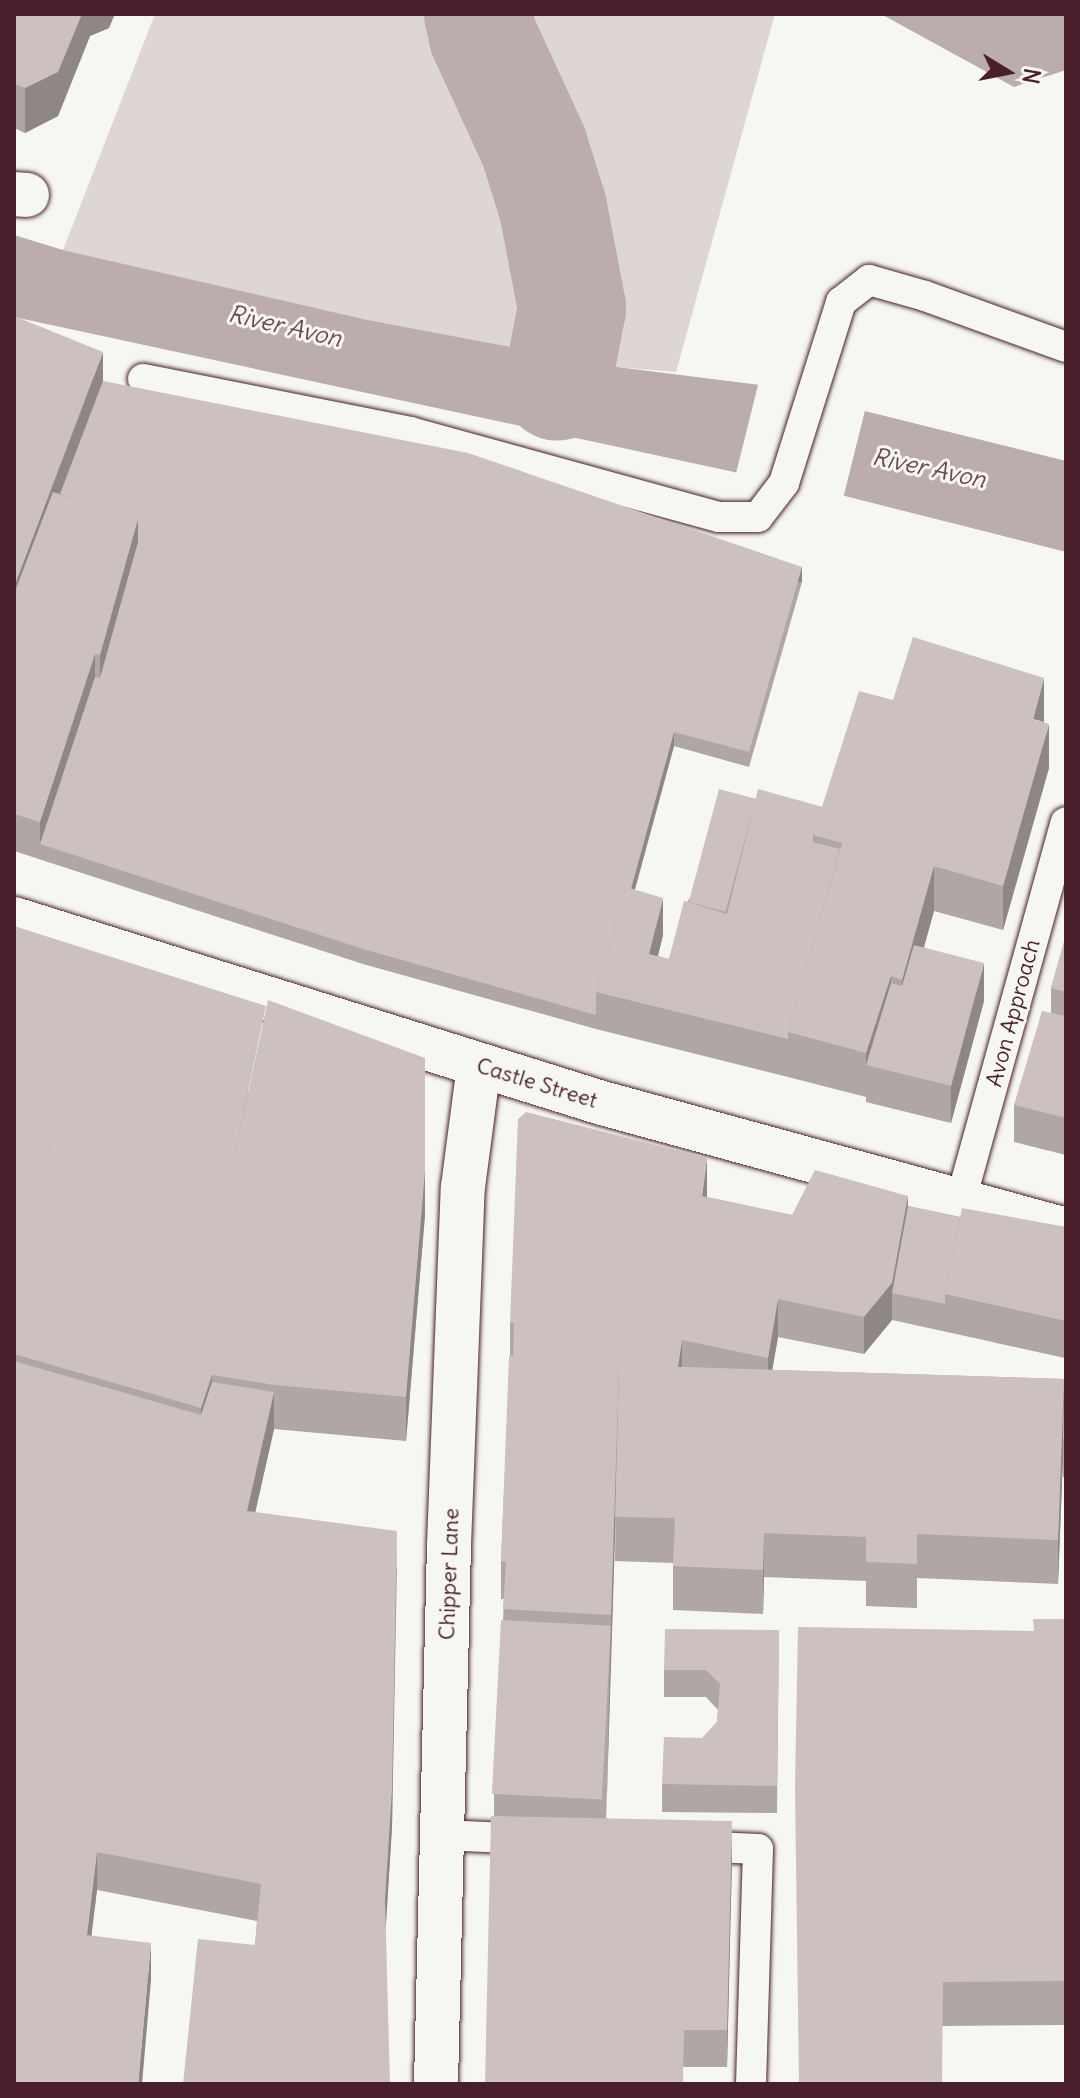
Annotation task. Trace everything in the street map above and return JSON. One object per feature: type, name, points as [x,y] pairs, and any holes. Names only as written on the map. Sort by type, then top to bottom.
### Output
[{"type":"street","name":"Castle Street","points":[[14,919],[479,1066],[960,1203],[1066,1230]]},
{"type":"street","name":"Chipper Lane","points":[[436,2084],[441,1835],[463,1176],[479,1066]]},
{"type":"lane","points":[[143,379],[410,432],[719,517],[758,517],[784,483],[841,302],[869,280],[925,296],[1066,347]]},
{"type":"lane","name":"Avon Approach","points":[[960,1203],[1066,822]]},
{"type":"lane","points":[[441,1835],[552,1840]]},
{"type":"lane","points":[[663,1845],[758,1849],[751,2084]]},
{"type":"shaded area","points":[[155,14],[775,14],[676,372],[617,367],[368,320],[63,250]]},
{"type":"water","points":[[881,14],[1066,14],[1066,70],[1014,87]]},
{"type":"water","points":[[14,235],[63,250],[368,320],[617,367],[760,385],[1066,461],[1066,552],[841,495],[14,317]]},
{"type":"pier","points":[[759,381],[866,408],[843,501],[736,474]]},
{"type":"building","points":[[14,14],[82,14],[58,72],[25,88],[14,84]]},
{"type":"building","points":[[14,316],[103,352],[14,587]]},
{"type":"building","points":[[103,381],[468,453],[802,567],[749,752],[674,732],[631,889],[626,887],[596,992],[596,1015],[363,949],[40,844],[95,677],[100,678],[138,542],[138,519],[60,494]]},
{"type":"building","points":[[53,492],[138,519],[100,655],[95,654],[40,822],[14,814],[14,594]]},
{"type":"building","points":[[913,637],[1044,678],[1033,719],[1049,724],[1003,886],[934,866],[902,980],[891,976],[866,1053],[788,1032],[842,843],[813,835],[859,691],[893,700]]},
{"type":"building","points":[[719,789],[756,799],[725,912],[689,902]]},
{"type":"building","points":[[758,789],[823,807],[813,842],[840,849],[788,1039],[596,992],[626,887],[663,898],[649,954],[669,959],[684,901],[727,914]]},
{"type":"building","points":[[14,926],[266,1006],[233,1162],[217,1168],[58,1116],[42,1173],[14,1165]]},
{"type":"building","points":[[1066,935],[1066,992],[1051,988]]},
{"type":"building","points":[[914,945],[984,963],[951,1086],[866,1065],[891,983],[902,986]]},
{"type":"building","points":[[268,1000],[425,1058],[425,1171],[406,1397],[274,1385],[212,1375],[201,1408],[14,1354],[14,1165],[42,1173],[58,1116],[217,1168],[233,1162]]},
{"type":"building","points":[[1042,1011],[1066,1016],[1066,1118],[1014,1105]]},
{"type":"building","points":[[526,1112],[707,1158],[702,1196],[792,1215],[815,1170],[908,1196],[892,1283],[864,1317],[778,1299],[768,1358],[682,1340],[678,1367],[619,1365],[611,1615],[503,1609],[506,1562],[501,1561],[509,1356],[513,1356],[514,1323],[510,1323],[518,1119]]},
{"type":"building","points":[[908,1206],[960,1217],[945,1304],[892,1293]]},
{"type":"building","points":[[962,1208],[1066,1227],[1066,1321],[945,1294]]},
{"type":"building","points":[[1066,1336],[1066,1439],[1063,1439]]},
{"type":"building","points":[[14,1361],[201,1415],[212,1382],[274,1392],[247,1511],[397,1531],[392,1790],[385,1899],[390,2084],[183,2084],[198,1939],[255,1945],[261,1884],[97,1852],[87,1935],[151,1943],[138,2084],[14,2084]]},
{"type":"building","points":[[619,1365],[1064,1379],[1058,1540],[917,1534],[917,1564],[866,1562],[866,1537],[764,1533],[763,1570],[673,1566],[675,1518],[615,1517]]},
{"type":"building","points":[[1033,1619],[1066,1619],[1066,1629],[1034,1631]]},
{"type":"building","points":[[501,1620],[611,1626],[602,1800],[492,1794]]},
{"type":"building","points":[[798,1627],[1066,1629],[1066,1981],[943,1982],[942,2084],[799,2084],[795,1787]]},
{"type":"building","points":[[665,1629],[779,1630],[777,1786],[662,1784],[664,1737],[702,1738],[717,1722],[720,1684],[706,1670],[664,1670]]},
{"type":"building","points":[[491,1816],[732,1821],[727,2030],[684,2030],[683,2084],[485,2084]]},
{"type":"waterway","name":"River Avon","points":[[478,14],[483,36],[534,147],[553,208],[572,308],[557,387]]}]
